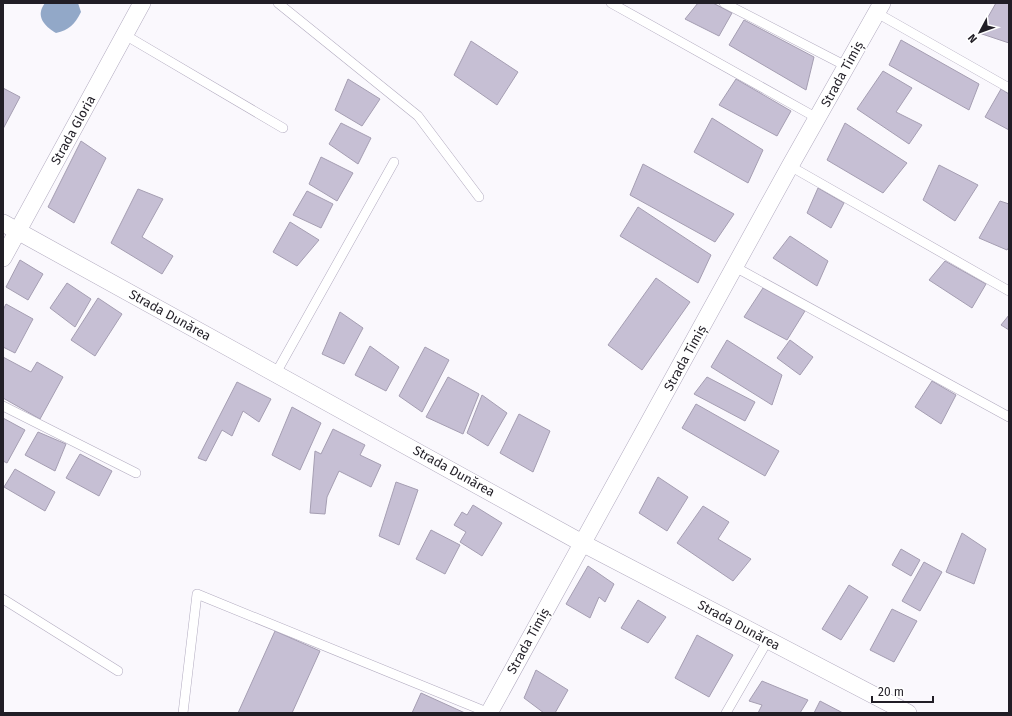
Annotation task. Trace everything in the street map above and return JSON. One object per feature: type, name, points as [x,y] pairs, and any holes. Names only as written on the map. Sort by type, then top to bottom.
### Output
[{"type":"street","name":"Strada Gloria","points":[[3,258],[10,227],[125,35],[142,3]]},
{"type":"street","name":"Strada Timiș","points":[[489,713],[790,166],[879,8]]},
{"type":"street","name":"Strada Dunărea","points":[[10,227],[582,543],[908,713]]},
{"type":"lane","points":[[278,3],[418,116],[479,197]]},
{"type":"lane","points":[[611,3],[817,118]]},
{"type":"lane","points":[[724,3],[846,66]]},
{"type":"lane","points":[[879,8],[1009,88]]},
{"type":"lane","points":[[125,35],[283,128]]},
{"type":"lane","points":[[276,373],[394,162]]},
{"type":"lane","points":[[790,166],[1009,291]]},
{"type":"lane","points":[[735,267],[1009,417]]},
{"type":"lane","points":[[3,406],[136,473]]},
{"type":"lane","points":[[184,713],[197,594],[489,713]]},
{"type":"lane","points":[[3,599],[118,671]]},
{"type":"lane","points":[[726,713],[768,640]]},
{"type":"water","points":[[45,3],[78,3],[81,12],[71,26],[56,33],[42,20],[41,12]]},
{"type":"building","points":[[698,3],[713,3],[732,13],[719,36],[685,19]]},
{"type":"building","points":[[996,3],[1009,3],[1009,43],[979,33]]},
{"type":"building","points":[[744,20],[814,57],[806,90],[729,45]]},
{"type":"building","points":[[901,40],[979,84],[969,110],[889,65]]},
{"type":"building","points":[[471,41],[518,72],[497,105],[454,75]]},
{"type":"building","points":[[883,71],[912,88],[896,112],[922,125],[909,144],[857,109]]},
{"type":"building","points":[[348,79],[380,99],[362,126],[335,110]]},
{"type":"building","points":[[736,79],[791,111],[777,136],[719,105]]},
{"type":"building","points":[[3,88],[20,97],[3,129]]},
{"type":"building","points":[[1001,89],[1009,94],[1009,130],[985,117]]},
{"type":"building","points":[[712,118],[763,150],[748,183],[694,152]]},
{"type":"building","points":[[341,123],[371,138],[358,164],[329,144]]},
{"type":"building","points":[[845,123],[907,163],[883,193],[827,160]]},
{"type":"building","points":[[81,141],[106,158],[74,223],[48,207]]},
{"type":"building","points":[[321,157],[353,173],[337,201],[309,184]]},
{"type":"building","points":[[643,164],[734,214],[715,242],[630,195]]},
{"type":"building","points":[[939,165],[978,185],[955,221],[923,200]]},
{"type":"building","points":[[818,188],[844,203],[831,228],[807,213]]},
{"type":"building","points":[[138,189],[163,199],[142,237],[173,256],[162,274],[111,243]]},
{"type":"building","points":[[307,191],[333,204],[321,228],[293,215]]},
{"type":"building","points":[[1000,201],[1009,204],[1009,247],[1007,250],[979,238]]},
{"type":"building","points":[[638,207],[711,255],[698,283],[620,236]]},
{"type":"building","points":[[290,222],[319,240],[297,266],[273,252]]},
{"type":"building","points":[[790,236],[828,261],[817,286],[773,258]]},
{"type":"building","points":[[20,260],[43,274],[28,300],[6,287]]},
{"type":"building","points":[[945,261],[986,284],[972,308],[929,280]]},
{"type":"building","points":[[656,278],[690,302],[642,370],[608,345]]},
{"type":"building","points":[[67,283],[91,299],[75,327],[50,308]]},
{"type":"building","points":[[763,288],[805,311],[787,340],[744,317]]},
{"type":"building","points":[[98,298],[122,314],[95,356],[71,340]]},
{"type":"building","points":[[6,304],[33,319],[15,353],[3,347],[3,310]]},
{"type":"building","points":[[340,312],[363,328],[344,364],[322,354]]},
{"type":"building","points":[[1009,315],[1009,330],[1001,325]]},
{"type":"building","points":[[727,340],[782,375],[772,405],[711,367]]},
{"type":"building","points":[[790,340],[813,357],[800,375],[777,358]]},
{"type":"building","points":[[370,346],[399,367],[386,391],[355,375]]},
{"type":"building","points":[[425,347],[449,360],[422,412],[399,396]]},
{"type":"building","points":[[3,357],[31,372],[37,362],[63,377],[40,419],[3,398]]},
{"type":"building","points":[[448,377],[479,394],[463,434],[426,417]]},
{"type":"building","points":[[707,377],[755,402],[745,421],[694,394]]},
{"type":"building","points":[[932,381],[956,395],[941,424],[915,407]]},
{"type":"building","points":[[237,382],[271,399],[259,422],[243,411],[232,436],[222,430],[206,461],[198,458]]},
{"type":"building","points":[[482,395],[507,413],[488,446],[467,433]]},
{"type":"building","points":[[696,404],[779,451],[765,476],[682,428]]},
{"type":"building","points":[[292,407],[321,423],[300,470],[272,455]]},
{"type":"building","points":[[519,414],[550,431],[533,472],[500,453]]},
{"type":"building","points":[[3,418],[25,430],[7,463],[3,461]]},
{"type":"building","points":[[333,429],[365,445],[360,455],[381,465],[371,487],[339,471],[327,497],[325,514],[310,513],[315,451],[321,454]]},
{"type":"building","points":[[38,432],[66,444],[55,471],[25,455]]},
{"type":"building","points":[[80,454],[112,471],[99,496],[66,478]]},
{"type":"building","points":[[15,469],[55,492],[45,511],[4,487]]},
{"type":"building","points":[[658,477],[688,497],[667,531],[639,513]]},
{"type":"building","points":[[396,482],[418,490],[399,545],[379,536]]},
{"type":"building","points":[[473,505],[502,523],[482,556],[460,542],[466,532],[454,525],[462,512],[467,515]]},
{"type":"building","points":[[703,506],[729,522],[718,539],[751,559],[733,581],[677,543]]},
{"type":"building","points":[[431,530],[460,545],[445,574],[416,559]]},
{"type":"building","points":[[962,533],[986,549],[974,584],[946,572]]},
{"type":"building","points":[[901,549],[920,560],[911,576],[892,565]]},
{"type":"building","points":[[924,562],[942,572],[920,611],[902,601]]},
{"type":"building","points":[[588,566],[614,584],[605,602],[599,597],[590,618],[566,604]]},
{"type":"building","points":[[849,585],[868,597],[841,640],[822,629]]},
{"type":"building","points":[[638,600],[666,617],[648,643],[621,628]]},
{"type":"building","points":[[892,609],[917,621],[894,662],[870,650]]},
{"type":"building","points":[[275,631],[320,651],[292,713],[238,713]]},
{"type":"building","points":[[697,635],[733,655],[709,697],[675,678]]},
{"type":"building","points":[[536,670],[568,690],[555,713],[544,713],[524,698]]},
{"type":"building","points":[[762,681],[808,700],[800,713],[758,713],[762,705],[749,701]]},
{"type":"building","points":[[421,693],[465,713],[412,713]]},
{"type":"building","points":[[820,701],[843,713],[814,713]]}]
